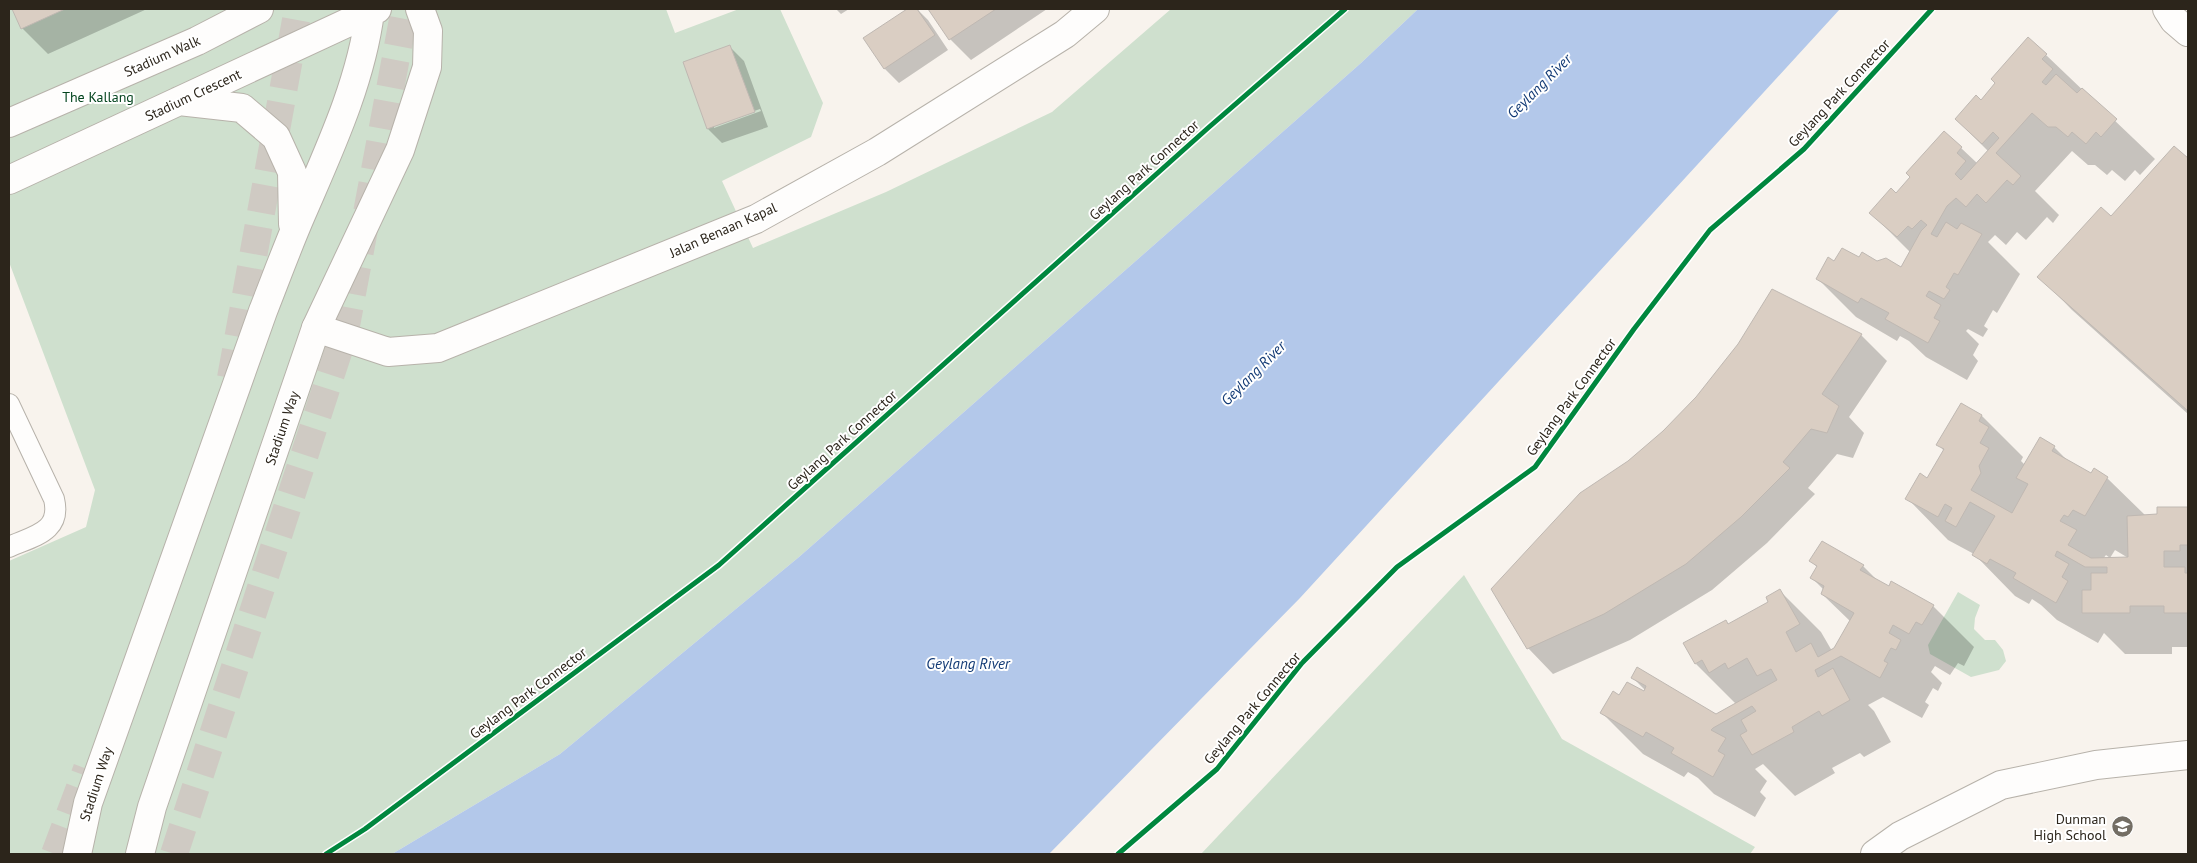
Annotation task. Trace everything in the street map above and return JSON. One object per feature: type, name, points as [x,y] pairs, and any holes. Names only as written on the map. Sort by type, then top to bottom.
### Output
[{"type":"street","name":"Stadium Walk","points":[[9,123],[197,41],[258,9]]},
{"type":"street","name":"Stadium Way","points":[[140,854],[156,798],[316,328],[403,140],[427,67],[428,31],[420,9]]},
{"type":"street","name":"Jalan Benaan Kapal","points":[[316,328],[388,352],[438,348],[747,222],[877,152],[1065,34],[1095,9]]},
{"type":"street","points":[[2168,9],[2174,20],[2188,32]]},
{"type":"street","name":"Stadium Way","points":[[77,854],[88,803],[260,320],[293,233],[337,133],[365,46],[372,10]]},
{"type":"street","name":"Stadium Crescent","points":[[9,180],[372,10]]},
{"type":"street","points":[[178,101],[242,108],[276,137],[292,172],[293,233]]},
{"type":"street","points":[[1875,854],[1900,836],[2001,785],[2096,765],[2188,755]]},
{"type":"lane","points":[[9,404],[54,498],[56,508],[51,526],[43,532],[9,547]]},
{"type":"green space","name":"The Kallang","points":[[9,9],[666,9],[675,33],[739,9],[780,9],[823,103],[811,137],[722,181],[753,248],[886,192],[1052,112],[1171,9],[1418,9],[1361,63],[799,557],[560,754],[392,854],[9,854],[9,561],[86,527],[95,490],[9,262]]},
{"type":"green space","points":[[1464,575],[1562,739],[1755,847],[1750,854],[1201,854]]},
{"type":"green space","points":[[1958,592],[1980,605],[1975,618],[1974,629],[1985,640],[1995,640],[2003,650],[2006,661],[1999,670],[1971,677],[1930,654],[1928,645]]},
{"type":"water","name":"Geylang River","points":[[1418,9],[1840,9],[1300,598],[1049,854],[392,854],[560,754],[799,557],[1361,63]]},
{"type":"building","points":[[12,9],[65,9],[21,29]]},
{"type":"building","points":[[907,9],[917,9],[935,35],[884,69],[863,38]]},
{"type":"building","points":[[928,9],[996,9],[949,40]]},
{"type":"building","points":[[2028,37],[2047,54],[2042,59],[2053,69],[2042,82],[2046,85],[2056,74],[2077,93],[2082,88],[2117,119],[2101,137],[2096,132],[2086,144],[2072,132],[2068,137],[2056,127],[2048,127],[2032,113],[1996,153],[2021,176],[2013,185],[2007,180],[1986,203],[1977,194],[1966,207],[1956,198],[1947,206],[1931,234],[1937,237],[1946,222],[1957,229],[1961,223],[1982,234],[1958,275],[1954,273],[1946,287],[1950,290],[1944,299],[1929,291],[1926,296],[1941,305],[1934,318],[1940,321],[1928,343],[1885,319],[1889,313],[1861,298],[1858,303],[1816,279],[1828,257],[1834,261],[1842,248],[1859,257],[1862,252],[1877,261],[1886,258],[1901,267],[1921,231],[1927,225],[1921,220],[1912,229],[1908,226],[1897,237],[1869,213],[1891,188],[1896,193],[1910,177],[1906,173],[1944,131],[1962,147],[1957,153],[1966,161],[1955,174],[1961,180],[1999,138],[1993,132],[1982,144],[1955,119],[1976,95],[1981,100],[1995,83],[1991,79]]},
{"type":"building","points":[[730,45],[755,112],[707,129],[683,62]]},
{"type":"building","points":[[2174,146],[2188,158],[2188,411],[2037,277],[2101,207],[2111,216]]},
{"type":"building","points":[[1772,289],[1862,334],[1822,394],[1839,406],[1827,433],[1811,429],[1783,462],[1790,468],[1741,517],[1686,564],[1604,614],[1527,649],[1491,589],[1580,493],[1628,461],[1663,431],[1696,397],[1738,344]]},
{"type":"building","points":[[1961,403],[1982,415],[1979,421],[1989,427],[1980,443],[1989,448],[1979,466],[1981,473],[1971,490],[2012,513],[2028,484],[2016,478],[2040,437],[2055,446],[2052,451],[2091,473],[2094,468],[2108,477],[2085,516],[2073,510],[2068,517],[2064,515],[2060,521],[2077,530],[2068,545],[2091,558],[2128,557],[2127,516],[2157,514],[2157,507],[2188,507],[2188,545],[2180,545],[2180,551],[2164,551],[2164,567],[2185,567],[2185,573],[2188,573],[2188,613],[2164,613],[2164,606],[2130,606],[2130,613],[2082,613],[2082,590],[2091,590],[2091,573],[2107,573],[2107,567],[2085,567],[2057,551],[2055,556],[2069,564],[2062,577],[2068,581],[2056,603],[2013,578],[2016,573],[1990,559],[1987,564],[1972,555],[1995,516],[1970,502],[1956,527],[1945,521],[1952,508],[1945,504],[1938,517],[1905,499],[1920,473],[1927,478],[1944,449],[1936,445]]},
{"type":"building","points":[[1822,541],[1864,565],[1860,570],[1889,586],[1891,581],[1934,605],[1922,625],[1916,622],[1909,634],[1893,625],[1889,633],[1901,640],[1896,650],[1891,648],[1884,661],[1888,663],[1880,678],[1841,656],[1815,670],[1818,677],[1833,668],[1850,700],[1822,716],[1819,711],[1792,727],[1794,732],[1752,755],[1740,735],[1747,731],[1741,720],[1756,711],[1752,706],[1713,728],[1711,730],[1726,738],[1718,751],[1725,755],[1713,777],[1671,753],[1674,748],[1646,732],[1643,737],[1600,713],[1613,691],[1619,695],[1627,682],[1644,691],[1646,686],[1631,678],[1637,667],[1716,714],[1777,680],[1771,669],[1757,676],[1747,658],[1728,669],[1725,663],[1709,673],[1702,660],[1695,664],[1683,643],[1726,620],[1728,624],[1768,602],[1766,597],[1780,589],[1800,624],[1786,632],[1796,652],[1811,643],[1818,657],[1834,648],[1854,613],[1821,594],[1824,586],[1810,578],[1817,566],[1809,561]]},
{"type":"tunnel","points":[[231,378],[298,9]]},
{"type":"tunnel","points":[[174,854],[345,331],[405,9]]},
{"type":"tunnel","points":[[55,854],[87,769]]},
{"type":"cycle path","name":"Geylang Park Connector","points":[[326,854],[365,829],[719,565],[1208,128],[1345,9]]},
{"type":"cycle path","name":"Geylang Park Connector","points":[[1118,854],[1217,769],[1302,663],[1397,567],[1535,467],[1634,329],[1710,230],[1804,149],[1932,9]]},
{"type":"place","name":"Dunman High School","points":[[2122,827]]}]
